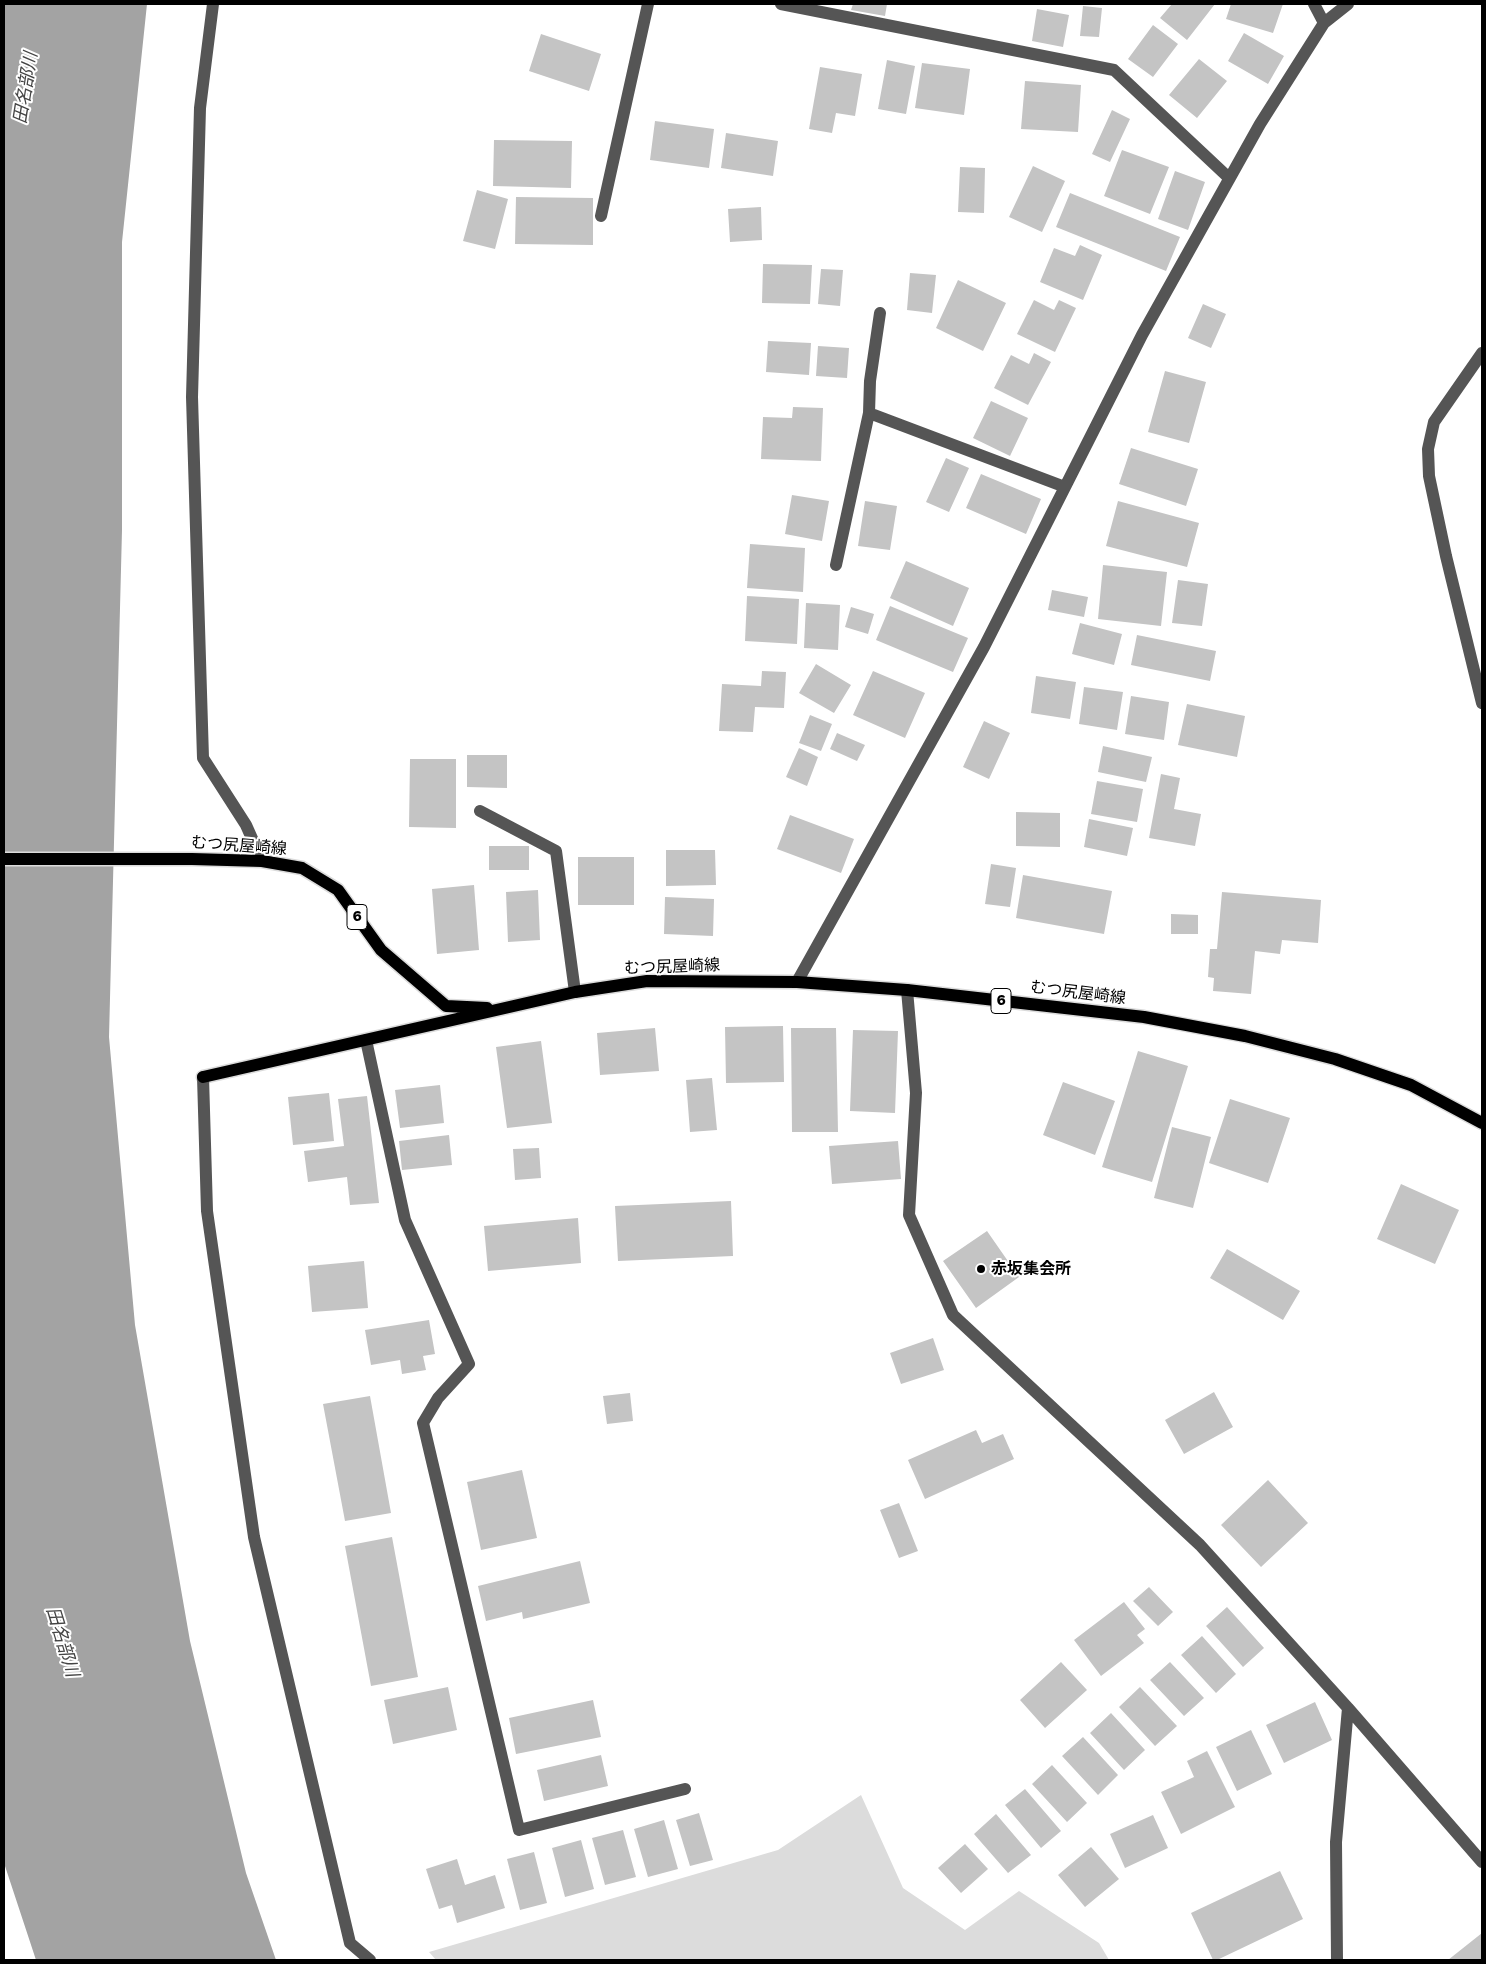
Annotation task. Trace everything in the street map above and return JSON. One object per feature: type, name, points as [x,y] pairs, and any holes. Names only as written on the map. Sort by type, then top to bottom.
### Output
[{"type":"main road","name":"むつ尻屋崎線","points":[[4,859],[192,858],[262,861],[302,868],[338,890],[381,950],[446,1006],[504,1009]]},
{"type":"main road","name":"むつ尻屋崎線","points":[[203,1077],[575,992],[647,981],[797,982],[907,990],[1144,1017],[1245,1036],[1335,1059],[1411,1084],[1482,1123]]},
{"type":"street","points":[[213,4],[200,108],[192,397],[203,758],[246,825],[262,861]]},
{"type":"street","points":[[601,216],[648,4]]},
{"type":"street","points":[[781,4],[1114,70],[1229,178]]},
{"type":"street","points":[[1314,4],[1324,24]]},
{"type":"street","points":[[797,982],[984,647],[1142,335],[1229,178],[1260,124],[1324,24],[1348,4]]},
{"type":"street","points":[[836,565],[870,413],[870,381],[880,312]]},
{"type":"street","points":[[1482,352],[1434,422],[1428,449],[1429,476],[1446,556],[1482,703]]},
{"type":"street","points":[[870,413],[1065,487]]},
{"type":"street","points":[[480,811],[556,851],[575,992]]},
{"type":"street","points":[[907,990],[916,1093],[909,1215],[953,1315],[1200,1545],[1348,1708],[1482,1862]]},
{"type":"street","points":[[366,1040],[405,1220],[469,1364],[438,1398],[423,1423],[519,1830],[684,1789]]},
{"type":"street","points":[[203,1077],[207,1211],[254,1536],[350,1943],[370,1960]]},
{"type":"street","points":[[1337,1960],[1336,1842],[1348,1708]]},
{"type":"shaded area","points":[[861,1795],[903,1888],[965,1930],[1019,1891],[1099,1943],[1109,1960],[436,1960],[429,1952],[778,1850]]},
{"type":"water","name":"田名部川","points":[[4,4],[147,4],[122,242],[122,530],[109,1037],[135,1325],[190,1641],[246,1873],[276,1960],[36,1960],[4,1863]]},
{"type":"building","points":[[853,4],[887,4],[885,16],[851,10]]},
{"type":"building","points":[[1172,4],[1215,4],[1187,40],[1160,18]]},
{"type":"building","points":[[1231,4],[1283,4],[1273,33],[1226,19]]},
{"type":"building","points":[[1083,6],[1102,8],[1099,37],[1080,36]]},
{"type":"building","points":[[1037,9],[1069,15],[1063,47],[1032,41]]},
{"type":"building","points":[[1153,25],[1178,44],[1153,77],[1128,59]]},
{"type":"building","points":[[1244,33],[1284,56],[1268,84],[1228,61]]},
{"type":"building","points":[[541,34],[601,54],[589,91],[529,71]]},
{"type":"building","points":[[1199,59],[1227,81],[1197,118],[1169,95]]},
{"type":"building","points":[[887,60],[915,66],[906,114],[878,109]]},
{"type":"building","points":[[922,63],[970,69],[964,115],[915,108]]},
{"type":"building","points":[[820,67],[862,74],[855,116],[836,113],[832,133],[809,129]]},
{"type":"building","points":[[1025,81],[1081,85],[1078,132],[1021,129]]},
{"type":"building","points":[[1112,110],[1130,119],[1110,162],[1092,154]]},
{"type":"building","points":[[655,121],[714,129],[709,168],[650,160]]},
{"type":"building","points":[[726,133],[778,141],[773,176],[721,168]]},
{"type":"building","points":[[494,140],[572,141],[571,188],[493,186]]},
{"type":"building","points":[[1122,150],[1169,167],[1150,214],[1104,196]]},
{"type":"building","points":[[1033,166],[1065,181],[1042,232],[1009,217]]},
{"type":"building","points":[[960,167],[985,168],[984,213],[958,212]]},
{"type":"building","points":[[1175,171],[1205,182],[1188,230],[1158,219]]},
{"type":"building","points":[[477,190],[508,199],[495,249],[463,241]]},
{"type":"building","points":[[1070,193],[1180,237],[1166,271],[1056,227]]},
{"type":"building","points":[[516,197],[593,198],[593,245],[515,244]]},
{"type":"building","points":[[761,207],[762,240],[730,242],[728,209]]},
{"type":"building","points":[[1080,245],[1102,255],[1083,300],[1040,282],[1054,248],[1075,256]]},
{"type":"building","points":[[763,264],[812,265],[810,304],[762,303]]},
{"type":"building","points":[[821,269],[843,270],[840,306],[818,304]]},
{"type":"building","points":[[910,273],[936,275],[932,313],[907,310]]},
{"type":"building","points":[[958,280],[1006,303],[983,351],[936,328]]},
{"type":"building","points":[[1034,300],[1054,310],[1059,300],[1076,308],[1055,352],[1017,334]]},
{"type":"building","points":[[1203,304],[1226,314],[1211,348],[1188,338]]},
{"type":"building","points":[[768,341],[811,343],[809,375],[766,372]]},
{"type":"building","points":[[818,346],[849,348],[847,378],[816,376]]},
{"type":"building","points":[[1034,353],[1051,362],[1028,405],[994,388],[1011,355],[1029,364]]},
{"type":"building","points":[[1165,371],[1206,382],[1189,443],[1148,432]]},
{"type":"building","points":[[991,401],[1028,418],[1010,456],[973,438]]},
{"type":"building","points":[[793,407],[823,408],[821,461],[761,459],[763,417],[792,418]]},
{"type":"building","points":[[1131,448],[1198,469],[1186,506],[1119,484]]},
{"type":"building","points":[[946,458],[969,468],[949,512],[926,502]]},
{"type":"building","points":[[981,474],[1041,499],[1026,534],[966,508]]},
{"type":"building","points":[[792,495],[829,501],[822,541],[785,534]]},
{"type":"building","points":[[865,501],[897,506],[890,550],[858,546]]},
{"type":"building","points":[[1118,501],[1199,523],[1187,567],[1106,546]]},
{"type":"building","points":[[750,544],[805,548],[803,592],[747,588]]},
{"type":"building","points":[[906,561],[969,588],[953,626],[890,598]]},
{"type":"building","points":[[1103,565],[1167,572],[1161,626],[1098,619]]},
{"type":"building","points":[[1178,580],[1208,584],[1202,626],[1172,623]]},
{"type":"building","points":[[1052,590],[1088,597],[1084,617],[1048,610]]},
{"type":"building","points":[[747,596],[799,599],[797,644],[745,641]]},
{"type":"building","points":[[806,603],[840,605],[838,650],[804,648]]},
{"type":"building","points":[[890,606],[968,638],[953,672],[876,640]]},
{"type":"building","points":[[851,607],[874,614],[868,634],[845,627]]},
{"type":"building","points":[[1080,623],[1122,634],[1114,665],[1072,654]]},
{"type":"building","points":[[1137,635],[1216,651],[1210,681],[1131,665]]},
{"type":"building","points":[[816,664],[851,685],[834,713],[799,693]]},
{"type":"building","points":[[762,671],[786,672],[784,708],[755,707],[753,732],[719,731],[722,684],[761,686]]},
{"type":"building","points":[[873,671],[925,693],[905,738],[853,715]]},
{"type":"building","points":[[1036,676],[1076,682],[1070,719],[1031,713]]},
{"type":"building","points":[[1084,687],[1123,692],[1117,730],[1079,724]]},
{"type":"building","points":[[1131,696],[1169,702],[1164,740],[1125,734]]},
{"type":"building","points":[[1187,704],[1245,716],[1237,757],[1178,745]]},
{"type":"building","points":[[810,715],[832,724],[821,751],[799,743]]},
{"type":"building","points":[[984,721],[1010,733],[989,779],[963,767]]},
{"type":"building","points":[[837,733],[865,745],[857,761],[830,749]]},
{"type":"building","points":[[1103,746],[1152,757],[1146,782],[1098,772]]},
{"type":"building","points":[[799,748],[818,757],[807,786],[786,777]]},
{"type":"building","points":[[467,755],[507,755],[507,788],[467,787]]},
{"type":"building","points":[[410,759],[456,759],[456,828],[409,827]]},
{"type":"building","points":[[1161,774],[1180,778],[1174,809],[1201,814],[1195,846],[1149,838]]},
{"type":"building","points":[[1097,781],[1143,789],[1137,822],[1091,814]]},
{"type":"building","points":[[1016,812],[1060,813],[1060,847],[1016,846]]},
{"type":"building","points":[[790,815],[854,839],[841,873],[777,849]]},
{"type":"building","points":[[1089,819],[1133,828],[1127,856],[1084,847]]},
{"type":"building","points":[[489,846],[529,846],[529,870],[489,870]]},
{"type":"building","points":[[666,850],[715,850],[716,885],[666,886]]},
{"type":"building","points":[[578,857],[634,857],[634,905],[578,905]]},
{"type":"building","points":[[991,864],[1016,868],[1010,907],[985,904]]},
{"type":"building","points":[[1023,875],[1112,891],[1104,934],[1016,918]]},
{"type":"building","points":[[474,885],[479,950],[437,954],[432,889]]},
{"type":"building","points":[[538,890],[540,940],[508,942],[506,892]]},
{"type":"building","points":[[1222,892],[1321,900],[1318,943],[1282,940],[1280,954],[1255,951],[1251,994],[1213,991],[1214,978],[1208,977],[1210,949],[1217,949]]},
{"type":"building","points":[[665,897],[714,899],[713,936],[664,934]]},
{"type":"building","points":[[1171,914],[1198,915],[1198,934],[1171,934]]},
{"type":"building","points":[[783,1026],[784,1082],[726,1083],[725,1027]]},
{"type":"building","points":[[655,1028],[659,1071],[600,1075],[597,1033]]},
{"type":"building","points":[[791,1028],[836,1028],[838,1132],[792,1132]]},
{"type":"building","points":[[853,1030],[898,1031],[895,1113],[850,1111]]},
{"type":"building","points":[[541,1041],[552,1123],[507,1128],[496,1047]]},
{"type":"building","points":[[1138,1051],[1188,1066],[1152,1182],[1102,1167]]},
{"type":"building","points":[[712,1078],[717,1130],[690,1132],[686,1080]]},
{"type":"building","points":[[1063,1082],[1115,1101],[1095,1155],[1043,1135]]},
{"type":"building","points":[[440,1085],[444,1123],[400,1128],[395,1090]]},
{"type":"building","points":[[329,1093],[334,1141],[293,1145],[288,1097]]},
{"type":"building","points":[[367,1096],[379,1203],[350,1205],[347,1177],[308,1182],[304,1151],[344,1146],[338,1099]]},
{"type":"building","points":[[1230,1099],[1290,1118],[1268,1183],[1209,1163]]},
{"type":"building","points":[[1172,1127],[1211,1137],[1193,1208],[1154,1198]]},
{"type":"building","points":[[449,1135],[452,1165],[402,1170],[399,1141]]},
{"type":"building","points":[[898,1141],[901,1179],[832,1184],[829,1146]]},
{"type":"building","points":[[539,1148],[541,1178],[515,1180],[513,1149]]},
{"type":"building","points":[[1401,1184],[1459,1210],[1435,1264],[1377,1239]]},
{"type":"building","points":[[731,1201],[733,1256],[618,1261],[615,1206]]},
{"type":"building","points":[[578,1218],[581,1263],[488,1271],[484,1226]]},
{"type":"building","name":"赤坂集会所","points":[[987,1231],[1019,1277],[976,1308],[943,1261]]},
{"type":"building","points":[[1227,1249],[1300,1291],[1283,1320],[1210,1278]]},
{"type":"building","points":[[364,1261],[368,1308],[312,1312],[308,1266]]},
{"type":"building","points":[[429,1320],[435,1354],[423,1356],[426,1370],[402,1374],[400,1360],[371,1365],[365,1330]]},
{"type":"building","points":[[933,1338],[944,1370],[901,1384],[890,1353]]},
{"type":"building","points":[[1214,1392],[1233,1427],[1184,1454],[1165,1420]]},
{"type":"building","points":[[630,1393],[633,1421],[607,1424],[603,1396]]},
{"type":"building","points":[[370,1396],[391,1513],[345,1521],[323,1404]]},
{"type":"building","points":[[976,1430],[982,1443],[1003,1434],[1014,1459],[925,1499],[908,1460]]},
{"type":"building","points":[[522,1470],[537,1538],[481,1550],[467,1482]]},
{"type":"building","points":[[1268,1480],[1308,1523],[1261,1567],[1221,1525]]},
{"type":"building","points":[[899,1503],[918,1551],[899,1558],[880,1510]]},
{"type":"building","points":[[392,1537],[418,1677],[371,1686],[345,1546]]},
{"type":"building","points":[[580,1561],[590,1603],[523,1619],[522,1612],[486,1621],[478,1586]]},
{"type":"building","points":[[1149,1587],[1173,1612],[1158,1626],[1133,1601]]},
{"type":"building","points":[[1124,1602],[1145,1629],[1137,1635],[1144,1643],[1101,1676],[1074,1640]]},
{"type":"building","points":[[1227,1607],[1264,1648],[1243,1667],[1206,1626]]},
{"type":"building","points":[[1202,1636],[1236,1674],[1216,1693],[1181,1655]]},
{"type":"building","points":[[1061,1662],[1087,1690],[1045,1728],[1020,1700]]},
{"type":"building","points":[[1170,1662],[1204,1698],[1184,1716],[1150,1680]]},
{"type":"building","points":[[448,1687],[457,1730],[393,1744],[384,1700]]},
{"type":"building","points":[[1140,1687],[1177,1726],[1155,1746],[1119,1707]]},
{"type":"building","points":[[593,1700],[601,1737],[516,1754],[509,1718]]},
{"type":"building","points":[[1315,1702],[1332,1740],[1284,1763],[1266,1725]]},
{"type":"building","points":[[1111,1713],[1145,1750],[1124,1770],[1090,1733]]},
{"type":"building","points":[[1251,1730],[1272,1774],[1237,1791],[1216,1747]]},
{"type":"building","points":[[1083,1737],[1118,1775],[1098,1795],[1062,1756]]},
{"type":"building","points":[[1207,1751],[1235,1807],[1181,1834],[1161,1792],[1194,1777],[1187,1761]]},
{"type":"building","points":[[601,1755],[608,1786],[544,1801],[537,1770]]},
{"type":"building","points":[[1052,1765],[1087,1803],[1067,1822],[1032,1784]]},
{"type":"building","points":[[1025,1789],[1061,1831],[1041,1848],[1005,1805]]},
{"type":"building","points":[[699,1813],[713,1860],[690,1866],[676,1820]]},
{"type":"building","points":[[996,1814],[1031,1855],[1008,1873],[974,1834]]},
{"type":"building","points":[[1153,1815],[1168,1848],[1125,1868],[1110,1834]]},
{"type":"building","points":[[664,1820],[678,1869],[648,1877],[634,1829]]},
{"type":"building","points":[[623,1830],[636,1877],[605,1885],[592,1838]]},
{"type":"building","points":[[581,1840],[594,1889],[565,1897],[552,1848]]},
{"type":"building","points":[[965,1844],[988,1869],[961,1893],[938,1868]]},
{"type":"building","points":[[1091,1847],[1119,1879],[1085,1907],[1058,1875]]},
{"type":"building","points":[[534,1852],[547,1903],[520,1910],[507,1859]]},
{"type":"building","points":[[457,1859],[465,1885],[495,1875],[505,1908],[457,1923],[452,1905],[439,1909],[426,1869]]},
{"type":"building","points":[[1280,1871],[1303,1919],[1217,1960],[1213,1960],[1191,1913]]},
{"type":"building","points":[[1482,1933],[1482,1960],[1448,1960]]},
{"type":"place","name":"赤坂集会所","points":[[981,1269]]}]
